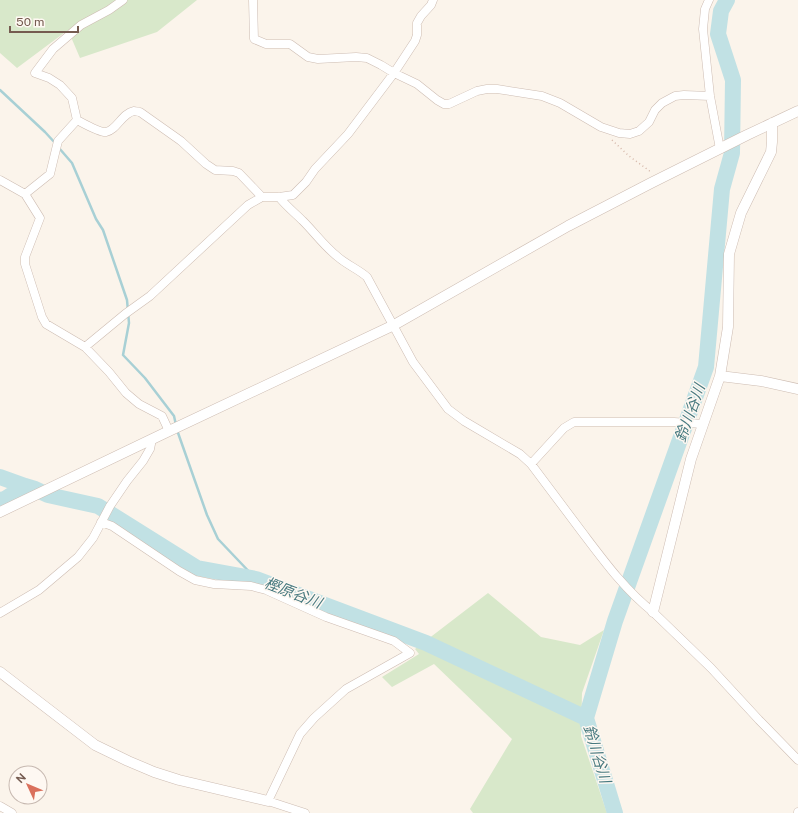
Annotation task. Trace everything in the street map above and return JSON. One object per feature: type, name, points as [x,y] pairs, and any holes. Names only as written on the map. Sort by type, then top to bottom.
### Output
[{"type":"street","points":[[77,120],[72,98],[60,85],[49,78],[34,73],[53,49],[81,25],[110,10],[123,0]]},
{"type":"street","points":[[253,0],[254,39],[266,44],[290,44],[308,57],[318,59],[356,57],[367,58],[418,84],[444,104],[449,104],[477,91],[487,89],[497,89],[542,96],[560,103],[601,127],[619,133],[630,134],[639,131],[648,122],[655,110],[674,96],[710,96]]},
{"type":"street","points":[[85,347],[150,296],[248,205],[262,197],[293,195],[348,134],[394,73],[415,41],[417,35],[417,24],[433,0]]},
{"type":"street","points":[[709,0],[705,9],[703,30],[710,96],[722,148]]},
{"type":"street","points":[[77,120],[106,132],[111,130],[133,111],[140,112],[181,141],[206,164],[215,170],[239,173],[262,197]]},
{"type":"street","points":[[0,512],[394,325],[568,226],[747,135],[798,111]]},
{"type":"street","points":[[25,194],[50,174],[57,145],[77,120]]},
{"type":"street","points":[[653,612],[699,424],[720,376],[728,327],[729,254],[741,213],[771,152],[772,124]]},
{"type":"street","points":[[0,180],[25,194],[40,218],[25,257],[25,264],[42,317],[46,324],[85,347],[109,372],[126,393],[139,404],[162,416],[174,429]]},
{"type":"street","points":[[279,197],[330,250],[340,259],[367,277],[413,362],[448,409],[464,421],[520,454],[531,464],[604,561],[624,584],[711,668],[798,760]]},
{"type":"street","points":[[720,376],[761,381],[798,388]]},
{"type":"street","points":[[531,464],[564,428],[574,422],[674,422],[699,424]]},
{"type":"street","points":[[0,613],[39,590],[78,557],[93,538],[110,506],[126,481],[143,461],[150,449],[152,439]]},
{"type":"street","points":[[102,521],[112,526],[179,572],[194,580],[214,584],[250,586],[266,590],[326,617],[394,641],[410,653],[346,689],[314,718],[300,734],[268,801]]},
{"type":"street","points":[[0,672],[95,745],[128,761],[154,772],[179,780],[268,801],[305,813]]},
{"type":"street","points":[[0,806],[12,813]]},
{"type":"path","points":[[611,139],[629,156],[661,178]]},
{"type":"green space","points":[[0,0],[197,0],[157,32],[80,58],[68,30],[17,68],[0,53]]},
{"type":"green space","points":[[488,593],[541,637],[580,645],[604,630],[582,693],[581,736],[607,813],[473,813],[470,809],[512,739],[434,664],[392,687],[382,677],[419,654],[415,649]]},
{"type":"waterway","name":"鈴川谷川","points":[[615,813],[586,718],[615,621],[706,367],[722,189],[732,153],[733,80],[718,34],[721,11],[727,0]]},
{"type":"waterway","points":[[0,90],[56,144]]},
{"type":"waterway","points":[[59,148],[72,163],[96,219],[103,230],[127,300],[129,323],[123,355],[145,378],[174,416],[176,425]]},
{"type":"waterway","points":[[177,430],[207,515],[218,539],[256,579]]},
{"type":"waterway","name":"樫原谷川","points":[[0,477],[48,495],[98,506],[197,568],[256,579],[426,643],[586,718]]},
{"type":"waterway","points":[[0,500],[5,499],[25,486]]}]
